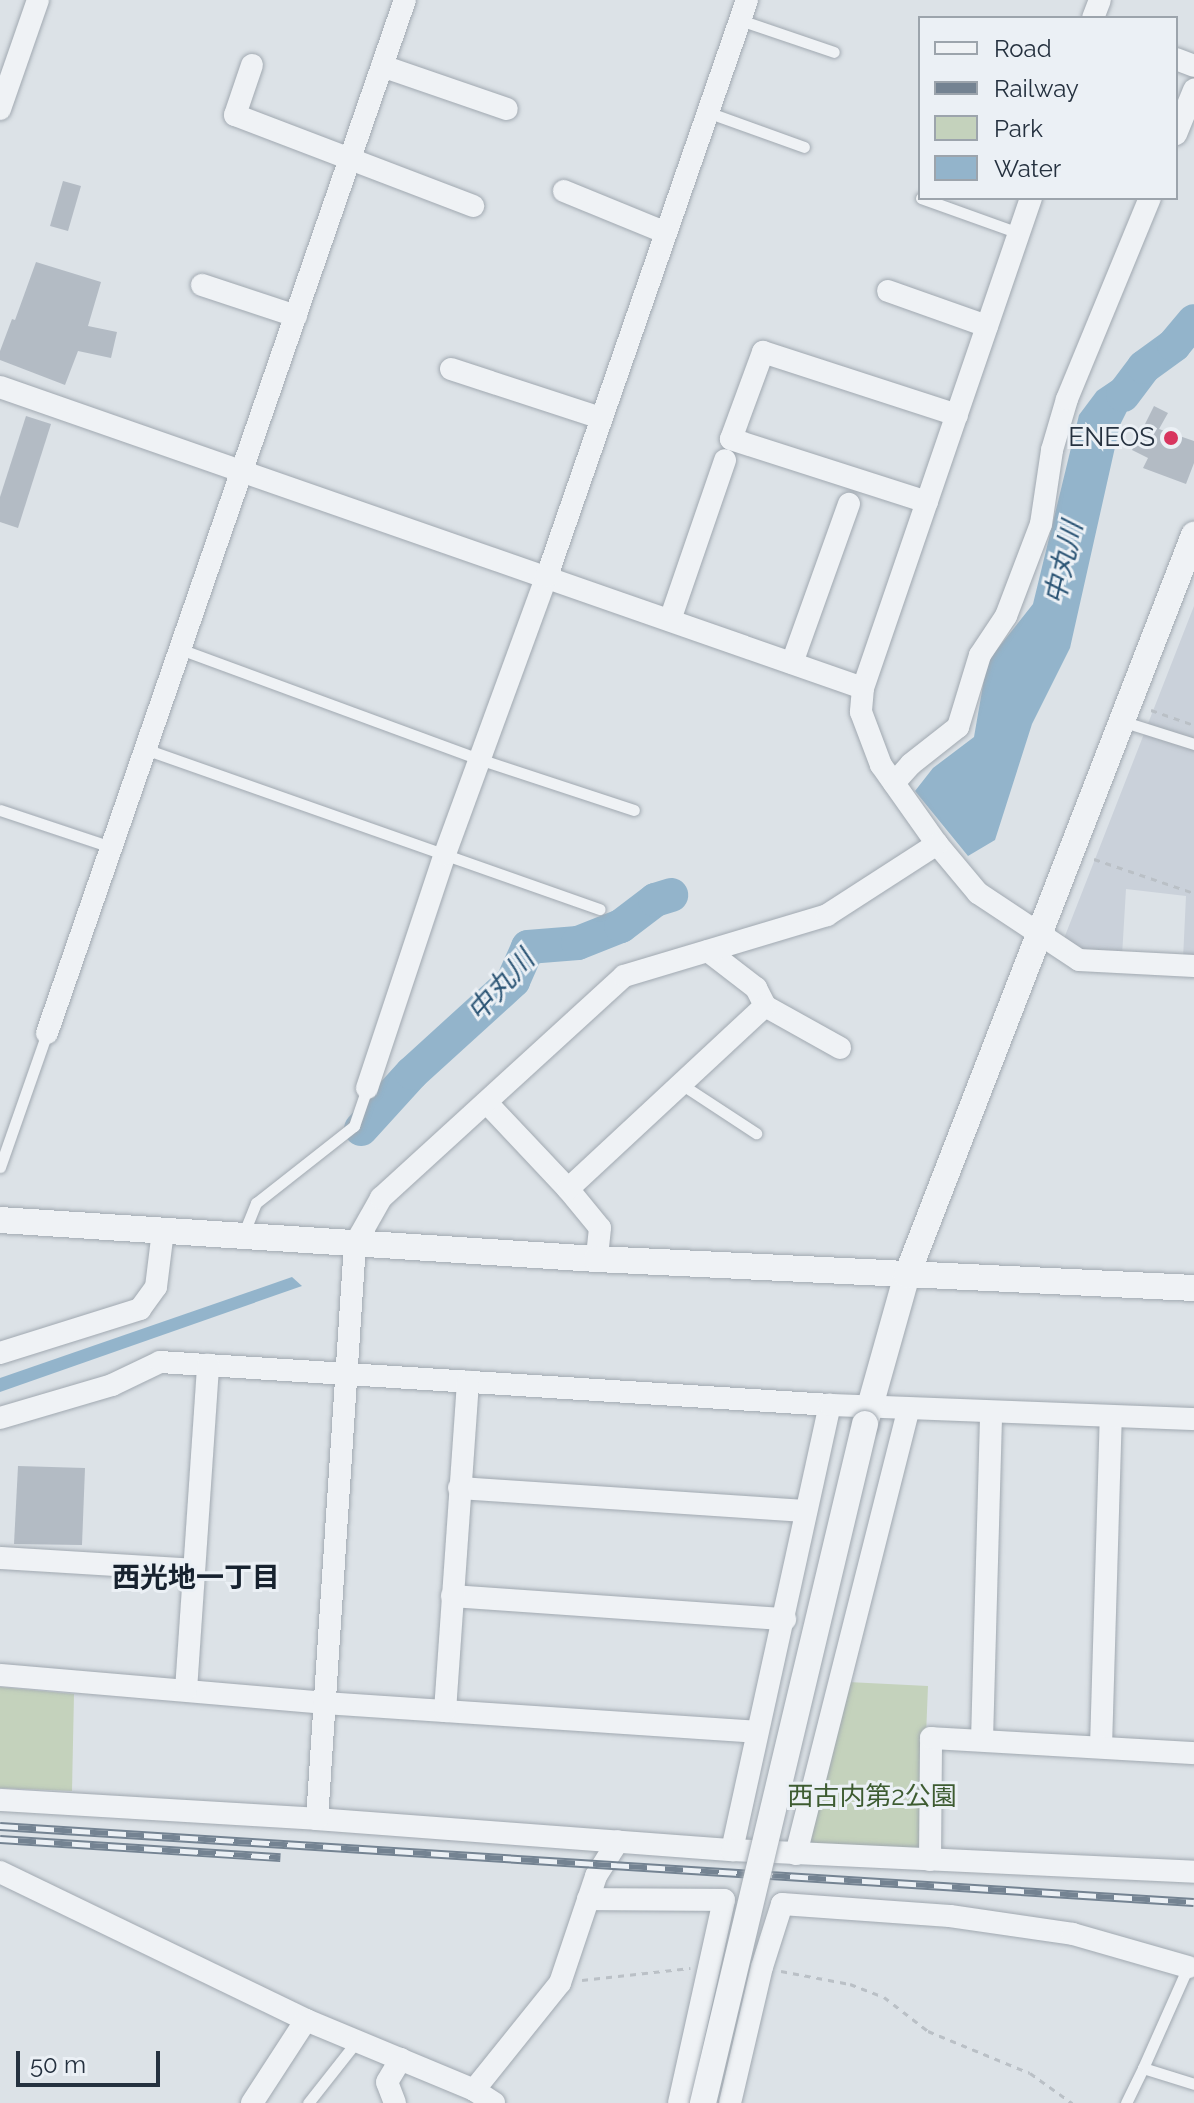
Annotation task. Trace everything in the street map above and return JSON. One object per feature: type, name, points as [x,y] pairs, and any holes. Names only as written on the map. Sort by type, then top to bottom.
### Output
[{"type":"street","points":[[0,109],[38,0]]},
{"type":"street","points":[[47,1033],[405,0]]},
{"type":"street","points":[[367,1088],[445,854],[547,576],[743,10]]},
{"type":"street","points":[[252,65],[235,115],[349,162],[473,206]]},
{"type":"street","points":[[382,66],[507,109]]},
{"type":"street","points":[[1178,129],[1194,90]]},
{"type":"street","points":[[564,191],[664,232]]},
{"type":"street","points":[[1030,200],[863,688],[861,712],[881,765],[937,844],[978,893],[1079,960],[1194,966]]},
{"type":"street","points":[[894,783],[911,764],[958,727],[980,655],[1006,616],[1041,524],[1052,450],[1067,399],[1149,200]]},
{"type":"street","points":[[202,285],[296,316]]},
{"type":"street","points":[[888,291],[987,326]]},
{"type":"street","points":[[927,502],[731,439],[763,352],[957,415]]},
{"type":"street","points":[[451,369],[601,418]]},
{"type":"street","points":[[0,387],[863,688]]},
{"type":"street","points":[[670,620],[725,460]]},
{"type":"street","points":[[792,663],[849,504]]},
{"type":"street","points":[[703,2103],[867,1415],[907,1275],[1194,535]]},
{"type":"street","points":[[317,1819],[355,1244],[381,1198],[624,976],[827,915],[937,844]]},
{"type":"street","points":[[708,951],[756,988],[765,1006],[840,1048]]},
{"type":"street","points":[[568,1189],[765,1006]]},
{"type":"street","points":[[487,1103],[568,1189],[600,1228],[597,1259]]},
{"type":"street","points":[[0,1220],[597,1259],[1194,1288]]},
{"type":"street","points":[[0,1353],[140,1309],[156,1287],[163,1231]]},
{"type":"street","points":[[0,1418],[112,1385],[160,1362],[830,1405],[867,1415],[908,1410],[1194,1419]]},
{"type":"street","points":[[186,1690],[208,1365]]},
{"type":"street","points":[[445,1711],[468,1382]]},
{"type":"street","points":[[732,1850],[830,1405]]},
{"type":"street","points":[[796,1854],[908,1410]]},
{"type":"street","points":[[982,1740],[991,1413]]},
{"type":"street","points":[[1101,1747],[1111,1417]]},
{"type":"street","points":[[459,1488],[805,1511]]},
{"type":"street","points":[[0,1558],[194,1570]]},
{"type":"street","points":[[452,1596],[785,1619]]},
{"type":"street","points":[[0,1675],[324,1703],[756,1732]]},
{"type":"street","points":[[930,1860],[931,1738],[1194,1753]]},
{"type":"street","points":[[0,1800],[317,1819],[796,1854],[1194,1872]]},
{"type":"street","points":[[474,2090],[560,1983],[596,1876],[618,1841]]},
{"type":"street","points":[[0,1872],[306,2020],[474,2090],[494,2103]]},
{"type":"street","points":[[588,1899],[724,1900],[950,1916],[1073,1934],[1191,1968]]},
{"type":"street","points":[[679,2103],[724,1900]]},
{"type":"street","points":[[730,2103],[762,1967],[782,1904]]},
{"type":"street","points":[[252,2103],[306,2020]]},
{"type":"street","points":[[395,2103],[387,2082],[401,2059]]},
{"type":"lane","points":[[743,10],[834,52]]},
{"type":"lane","points":[[707,111],[804,147]]},
{"type":"lane","points":[[927,200],[1019,233]]},
{"type":"lane","points":[[180,649],[479,759],[634,810]]},
{"type":"lane","points":[[1125,710],[1194,744]]},
{"type":"lane","points":[[145,749],[600,909]]},
{"type":"lane","points":[[0,810],[111,847]]},
{"type":"lane","points":[[0,1167],[47,1033]]},
{"type":"lane","points":[[681,1084],[756,1133]]},
{"type":"lane","points":[[243,1236],[256,1203],[354,1126],[367,1088]]},
{"type":"lane","points":[[1126,2103],[1191,1968]]},
{"type":"lane","points":[[308,2103],[357,2041]]},
{"type":"lane","points":[[1143,2068],[1194,2084]]},
{"type":"path","points":[[1125,710],[1194,725]]},
{"type":"path","points":[[1090,858],[1194,893]]},
{"type":"path","points":[[762,1967],[850,1984],[884,1997],[928,2031],[1030,2073],[1072,2103]]},
{"type":"path","points":[[560,1983],[710,1968]]},
{"type":"shaded area","points":[[1194,606],[1194,959],[1183,959],[1186,896],[1126,889],[1122,956],[1084,954],[1063,941]]},
{"type":"green space","name":"西古内第2公園","points":[[848,1682],[928,1686],[921,1860],[808,1843]]},
{"type":"green space","points":[[0,1687],[74,1694],[72,1791],[0,1788]]},
{"type":"water","points":[[1152,361],[1120,425],[1070,648],[1032,724],[995,840],[968,856],[915,791],[933,768],[974,737],[987,662],[1033,604],[1079,415],[1097,391],[1128,370]]},
{"type":"water","points":[[292,1277],[302,1286],[0,1392],[0,1378]]},
{"type":"building","points":[[63,181],[81,186],[68,231],[50,226]]},
{"type":"building","points":[[36,262],[101,282],[88,326],[117,332],[111,358],[78,351],[65,385],[0,360],[0,351]]},
{"type":"building","points":[[1154,406],[1168,413],[1159,429],[1194,441],[1194,463],[1186,484],[1143,468],[1148,458],[1132,450]]},
{"type":"building","points":[[26,416],[51,424],[18,528],[0,522],[0,497]]},
{"type":"building","points":[[18,1466],[85,1468],[82,1545],[14,1544]]},
{"type":"waterway","name":"中丸川","points":[[1123,395],[1144,367],[1174,345],[1194,321]]},
{"type":"waterway","name":"中丸川","points":[[361,1129],[412,1073],[513,981],[528,947],[578,943],[621,926],[655,900],[671,895]]},
{"type":"railway","points":[[0,1826],[1194,1902]]},
{"type":"railway","points":[[0,1839],[280,1857]]},
{"type":"place","name":"ENEOS","points":[[1171,438]]},
{"type":"district","name":"西光地一丁目","points":[[196,1578]]}]
